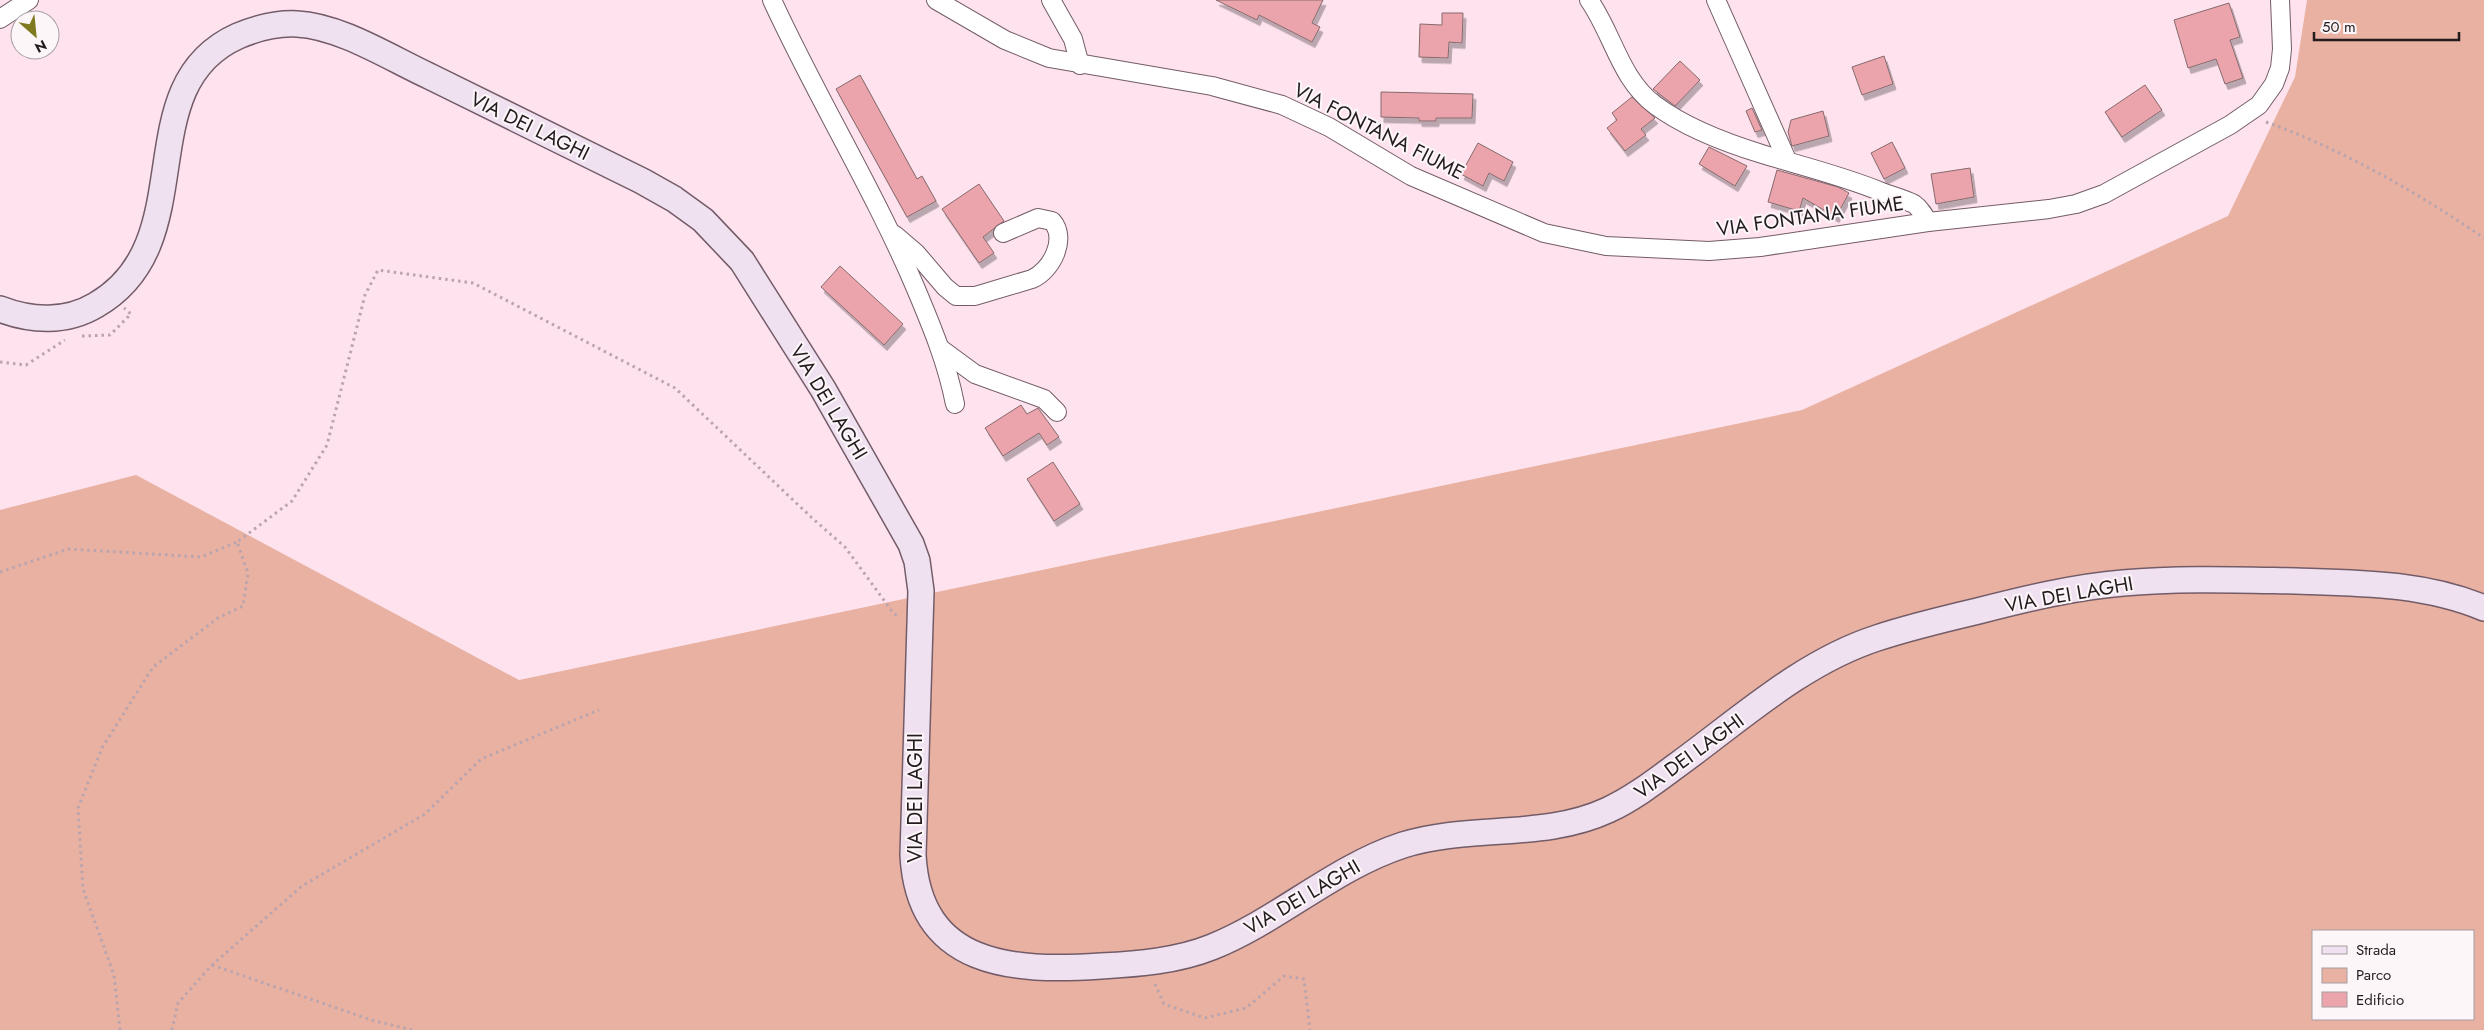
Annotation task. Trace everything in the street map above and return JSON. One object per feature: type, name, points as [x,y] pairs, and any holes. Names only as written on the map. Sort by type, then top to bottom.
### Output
[{"type":"main road","name":"VIA DEI LAGHI","points":[[0,310],[29,317],[58,318],[91,308],[112,295],[138,268],[148,249],[158,213],[176,114],[187,84],[194,72],[204,61],[228,41],[262,28],[295,24],[325,29],[376,51],[642,181],[689,209],[716,232],[755,280],[823,389],[905,531],[915,553],[921,592],[913,855],[917,886],[932,917],[944,933],[965,949],[991,960],[1016,966],[1053,969],[1154,961],[1194,953],[1220,943],[1256,925],[1346,870],[1407,844],[1447,836],[1556,825],[1578,821],[1606,811],[1639,792],[1782,688],[1825,660],[1855,645],[1911,627],[2082,588],[2170,581],[2371,583],[2430,592],[2484,608]]},
{"type":"street","points":[[0,19],[30,0]]},
{"type":"street","points":[[772,0],[808,76],[892,234],[941,348],[955,404]]},
{"type":"street","name":"VIA FONTANA FIUME","points":[[936,0],[1025,50],[1085,66],[1212,86],[1282,105],[1321,123],[1412,176],[1520,224],[1581,243],[1648,249],[1720,250],[1760,247],[1928,222],[2049,209],[2085,201],[2121,185],[2247,115],[2265,97],[2278,76],[2282,49],[2280,0]]},
{"type":"street","points":[[1051,0],[1073,39],[1085,66]]},
{"type":"street","points":[[1589,0],[1603,22],[1625,70],[1650,101],[1679,120],[1726,140],[1850,179],[1908,202],[1918,208],[1928,222]]},
{"type":"street","points":[[1716,0],[1787,160]]},
{"type":"street","points":[[892,234],[924,262],[950,292],[962,297],[1032,279],[1041,275],[1048,267],[1054,255],[1058,236],[1058,229],[1052,220],[1038,218],[1003,233]]},
{"type":"street","points":[[941,348],[975,374],[1044,399],[1057,412]]},
{"type":"path","points":[[2247,115],[2302,135],[2421,196],[2484,238]]},
{"type":"path","points":[[0,572],[68,548],[201,557],[237,542],[292,500],[327,445],[365,295],[378,270],[473,283],[675,388],[811,518],[845,547],[894,614],[920,625]]},
{"type":"path","points":[[120,1030],[114,975],[83,889],[78,808],[102,748],[153,667],[218,618],[244,606],[248,573],[237,542]]},
{"type":"path","points":[[172,1030],[178,1003],[212,965],[302,886],[425,814],[481,759],[599,710]]},
{"type":"path","points":[[1154,961],[1155,983],[1164,1004],[1206,1018],[1246,1008],[1284,976],[1304,979],[1310,1030]]},
{"type":"path","points":[[212,965],[371,1020],[412,1030]]},
{"type":"green space","points":[[2307,0],[2484,0],[2484,1030],[0,1030],[0,510],[136,475],[519,680],[1802,410],[2228,216],[2295,77]]},
{"type":"building","points":[[1216,0],[1323,0],[1312,23],[1320,27],[1312,42],[1259,15],[1257,20]]},
{"type":"building","points":[[2229,3],[2240,37],[2230,40],[2243,78],[2225,84],[2216,59],[2188,68],[2174,20]]},
{"type":"building","points":[[1442,13],[1463,13],[1462,43],[1449,42],[1448,58],[1419,57],[1420,24],[1442,25]]},
{"type":"building","points":[[1884,56],[1893,84],[1862,95],[1852,67]]},
{"type":"building","points":[[1680,61],[1700,80],[1675,106],[1653,89]]},
{"type":"building","points":[[860,75],[917,179],[922,176],[936,201],[907,217],[836,89]]},
{"type":"building","points":[[2145,85],[2162,110],[2122,137],[2105,112]]},
{"type":"building","points":[[1381,92],[1473,94],[1472,118],[1436,118],[1436,121],[1419,121],[1419,118],[1381,117]]},
{"type":"building","points":[[1632,97],[1655,118],[1641,129],[1646,135],[1625,151],[1607,128],[1617,120],[1612,113]]},
{"type":"building","points":[[1752,108],[1762,130],[1755,132],[1746,111]]},
{"type":"building","points":[[1823,111],[1829,136],[1792,146],[1788,132],[1791,120]]},
{"type":"building","points":[[1892,142],[1905,168],[1884,179],[1871,153]]},
{"type":"building","points":[[1478,143],[1513,162],[1504,181],[1489,173],[1483,186],[1461,174]]},
{"type":"building","points":[[1709,147],[1747,166],[1735,186],[1699,164]]},
{"type":"building","points":[[1970,168],[1974,197],[1936,204],[1931,174]]},
{"type":"building","points":[[1777,170],[1838,187],[1849,193],[1836,217],[1803,198],[1799,211],[1768,202]]},
{"type":"building","points":[[979,184],[1004,221],[983,237],[994,253],[979,263],[942,209]]},
{"type":"building","points":[[840,266],[903,324],[884,345],[821,287]]},
{"type":"building","points":[[1021,405],[1027,414],[1038,408],[1059,437],[1047,445],[1039,433],[1003,456],[985,428]]},
{"type":"building","points":[[1053,462],[1080,504],[1054,521],[1027,479]]}]
